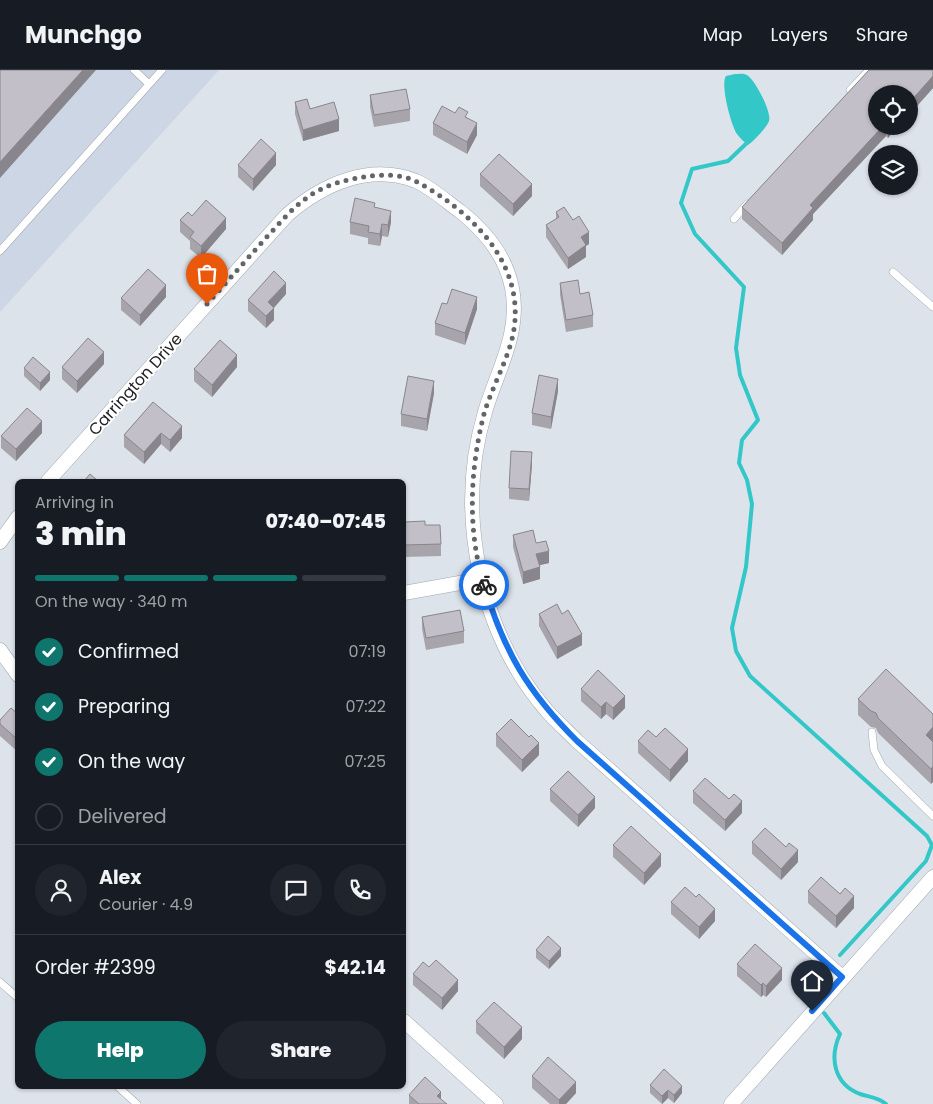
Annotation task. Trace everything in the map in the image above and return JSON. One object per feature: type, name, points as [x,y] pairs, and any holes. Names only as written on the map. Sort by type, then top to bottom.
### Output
[{"type":"street","name":"Carrington Drive","points":[[50,479],[287,215],[309,196],[342,180],[391,175],[417,182],[467,217],[494,246],[503,261],[512,289],[514,318],[511,342],[484,414],[472,494],[473,524],[482,579],[495,622],[519,671],[547,710],[577,741],[842,977]]},
{"type":"street","points":[[0,542],[15,521]]},
{"type":"street","points":[[406,593],[482,579]]},
{"type":"street","points":[[0,650],[15,671]]},
{"type":"street","points":[[731,1104],[842,977],[933,877]]},
{"type":"street","points":[[406,1023],[496,1104]]},
{"type":"lane","points":[[134,70],[150,84]]},
{"type":"lane","points":[[0,251],[162,70]]},
{"type":"lane","points":[[843,98],[868,70]]},
{"type":"lane","points":[[734,219],[753,198]]},
{"type":"lane","points":[[893,272],[933,307]]},
{"type":"lane","points":[[872,732],[874,750],[882,766],[933,816]]},
{"type":"lane","points":[[0,982],[15,995]]},
{"type":"lane","points":[[120,1089],[137,1104]]},
{"type":"shaded area","points":[[0,70],[219,70],[0,312]]},
{"type":"water","points":[[746,74],[750,78],[768,111],[769,121],[766,127],[748,145],[737,134],[729,114],[725,95],[726,76]]},
{"type":"building","points":[[0,70],[83,70],[0,162]]},
{"type":"building","points":[[869,70],[933,70],[933,76],[918,93],[918,85],[868,85],[868,135],[875,135],[810,205],[813,208],[782,243],[742,207]]},
{"type":"building","points":[[406,89],[410,109],[374,115],[370,95]]},
{"type":"building","points":[[307,99],[310,109],[334,102],[339,119],[303,130],[295,102]]},
{"type":"building","points":[[442,106],[455,113],[459,107],[468,112],[465,117],[477,123],[467,142],[433,123]]},
{"type":"building","points":[[261,139],[276,153],[253,179],[238,165]]},
{"type":"building","points":[[499,154],[532,184],[513,204],[480,174]]},
{"type":"building","points":[[355,198],[375,203],[374,207],[391,211],[388,225],[382,224],[380,234],[368,232],[369,226],[350,222]]},
{"type":"building","points":[[206,200],[226,218],[201,246],[190,237],[194,232],[180,220],[188,212],[192,216]]},
{"type":"building","points":[[564,207],[573,220],[579,216],[589,232],[581,237],[586,245],[568,258],[546,225],[559,217],[556,212]]},
{"type":"building","points":[[148,269],[166,285],[140,315],[121,298]]},
{"type":"building","points":[[274,271],[286,283],[268,302],[274,308],[266,316],[248,300]]},
{"type":"building","points":[[578,280],[580,294],[589,292],[593,315],[566,320],[560,283]]},
{"type":"building","points":[[452,289],[477,297],[465,333],[435,323],[442,303],[447,304]]},
{"type":"building","points":[[88,338],[104,352],[77,381],[62,367]]},
{"type":"building","points":[[220,340],[237,355],[212,385],[194,369]]},
{"type":"building","points":[[33,357],[50,372],[40,383],[24,368]]},
{"type":"building","points":[[539,375],[558,379],[551,417],[532,413]]},
{"type":"building","points":[[408,376],[434,381],[427,419],[401,414]]},
{"type":"building","points":[[153,402],[182,426],[170,440],[161,433],[144,452],[124,435]]},
{"type":"building","points":[[27,408],[42,421],[16,449],[1,436]]},
{"type":"building","points":[[511,451],[532,452],[529,489],[509,488]]},
{"type":"building","points":[[90,474],[96,479],[86,479]]},
{"type":"building","points":[[425,521],[425,525],[440,525],[441,544],[406,545],[406,522]]},
{"type":"building","points":[[533,530],[536,543],[546,541],[549,551],[536,554],[540,567],[523,572],[513,535]]},
{"type":"building","points":[[557,604],[562,614],[568,610],[582,634],[557,647],[539,614]]},
{"type":"building","points":[[460,610],[464,631],[426,638],[422,617]]},
{"type":"building","points":[[886,669],[933,714],[933,727],[926,735],[933,742],[933,766],[931,769],[878,718],[876,713],[858,699]]},
{"type":"building","points":[[598,670],[625,696],[613,708],[606,702],[601,707],[581,689]]},
{"type":"building","points":[[11,708],[15,711],[15,737],[0,724],[0,720]]},
{"type":"building","points":[[511,719],[529,737],[531,735],[539,743],[522,760],[496,734]]},
{"type":"building","points":[[665,728],[688,749],[670,770],[638,741],[648,730],[656,737]]},
{"type":"building","points":[[568,771],[595,797],[578,815],[550,789]]},
{"type":"building","points":[[705,778],[729,799],[734,794],[742,801],[725,820],[693,791]]},
{"type":"building","points":[[631,826],[661,854],[644,873],[613,845]]},
{"type":"building","points":[[765,828],[786,847],[789,843],[798,850],[781,869],[752,842]]},
{"type":"building","points":[[821,877],[840,894],[845,888],[854,896],[836,916],[808,891]]},
{"type":"building","points":[[685,887],[696,897],[699,894],[715,909],[699,927],[671,902]]},
{"type":"building","points":[[548,936],[561,948],[549,961],[536,950]]},
{"type":"building","points":[[755,944],[782,968],[766,986],[763,983],[761,985],[737,964]]},
{"type":"building","points":[[436,960],[458,980],[442,998],[413,974],[423,962],[429,967]]},
{"type":"building","points":[[494,1002],[522,1027],[504,1047],[476,1021]]},
{"type":"building","points":[[548,1057],[576,1082],[559,1100],[532,1076]]},
{"type":"building","points":[[664,1069],[682,1086],[674,1095],[668,1090],[662,1096],[650,1085]]},
{"type":"building","points":[[425,1077],[441,1092],[437,1096],[447,1104],[419,1104],[409,1095]]},
{"type":"waterway","points":[[750,140],[728,161],[692,169],[681,203],[695,234],[744,287],[736,348],[740,375],[758,420],[742,440],[739,463],[747,480],[752,504],[746,567],[732,628],[736,651],[750,676],[927,836],[932,845],[926,861],[840,955]]},
{"type":"waterway","points":[[808,995],[819,979]]},
{"type":"waterway","points":[[824,1013],[840,1034],[835,1052],[836,1069],[839,1077],[851,1090],[886,1104]]},
{"type":"way so far","points":[[207,304],[287,215],[309,196],[342,180],[391,175],[417,182],[439,195],[467,217],[489,239],[503,261],[512,289],[514,318],[511,342],[484,414],[472,494],[473,524],[484,585]]},
{"type":"route","points":[[484,585],[495,622],[519,671],[547,710],[577,741],[842,977],[812,1011]]}]
